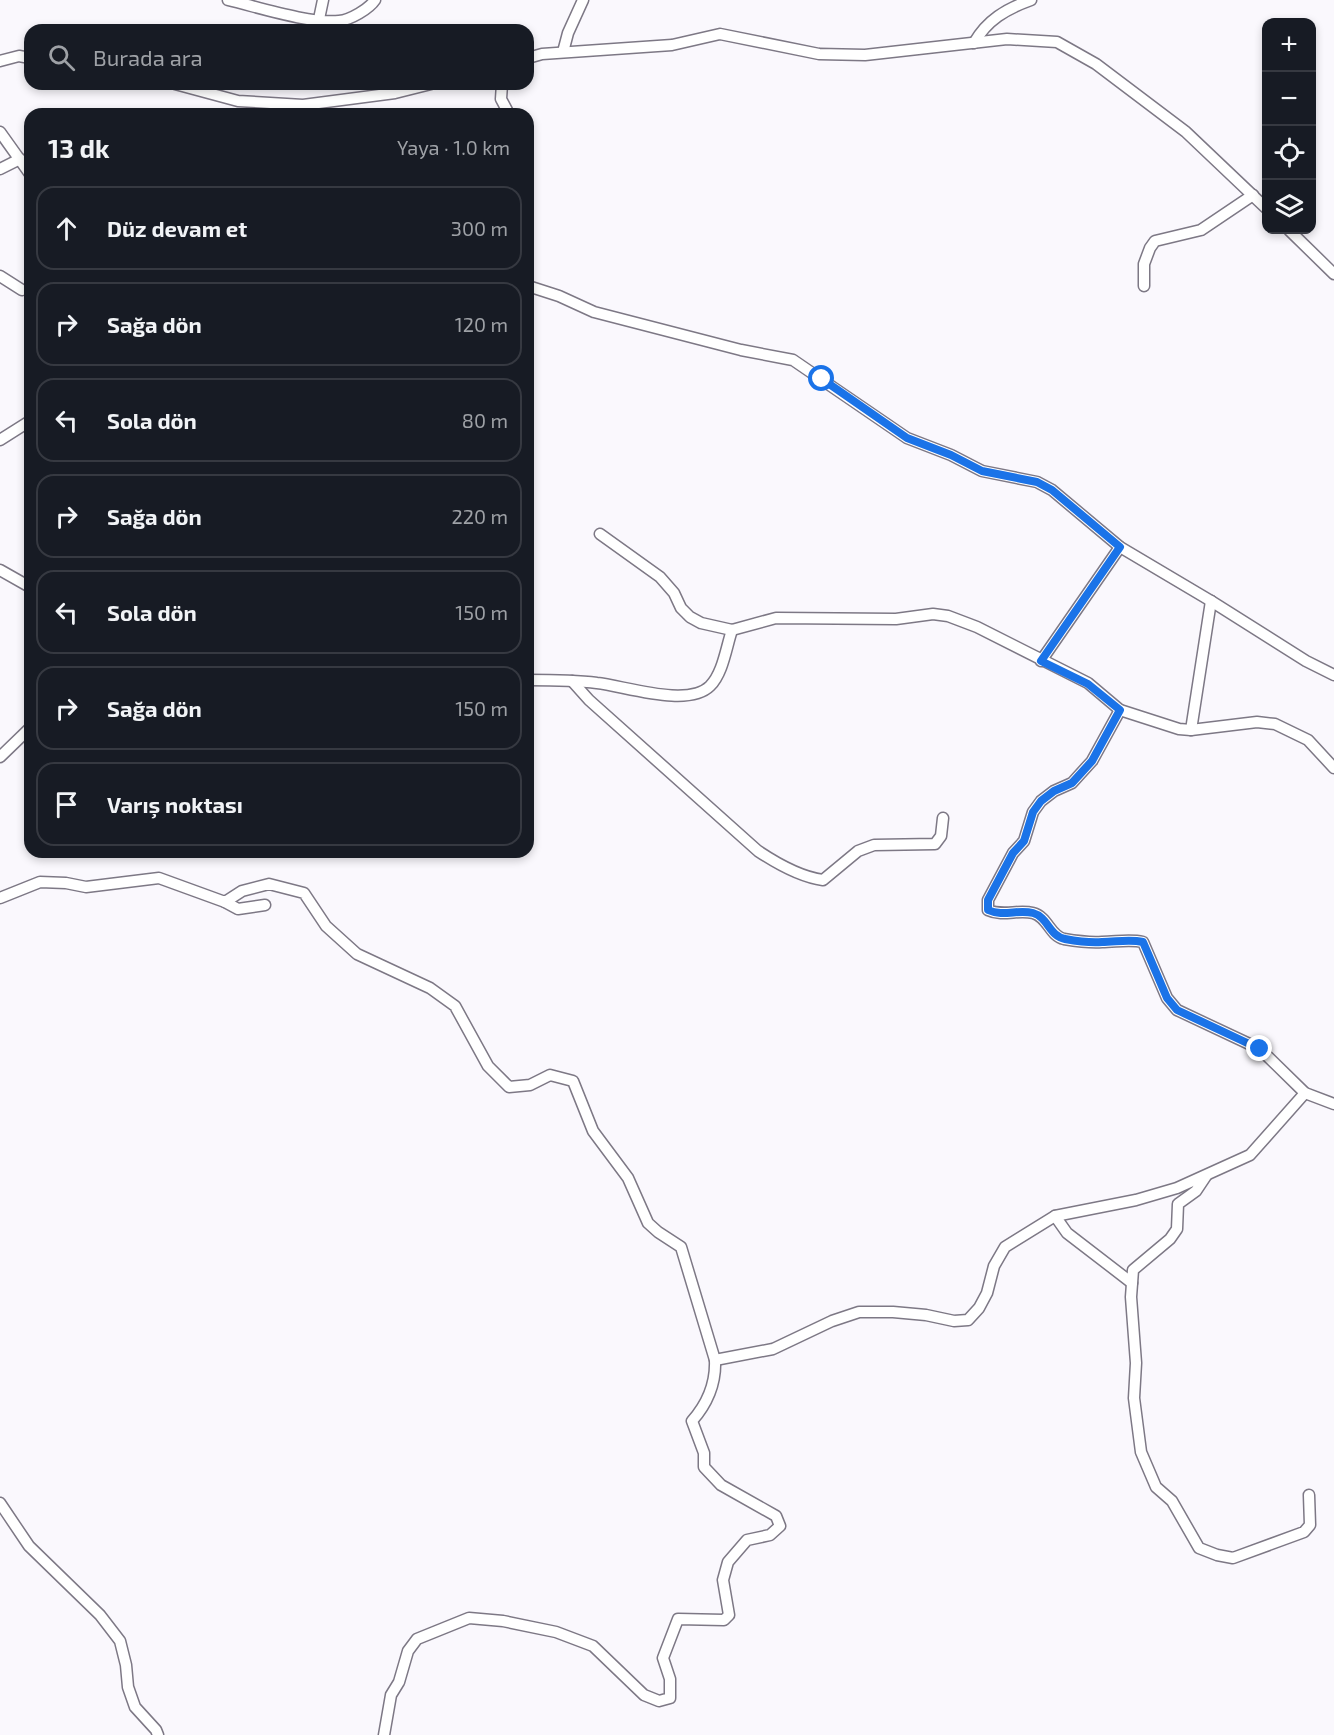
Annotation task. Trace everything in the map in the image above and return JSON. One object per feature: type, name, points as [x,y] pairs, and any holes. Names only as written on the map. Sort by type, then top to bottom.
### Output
[{"type":"street","points":[[228,0],[265,4],[319,19],[341,21],[363,11],[375,0]]},
{"type":"street","points":[[319,19],[323,0]]},
{"type":"street","points":[[563,52],[568,33],[583,0]]},
{"type":"street","points":[[974,43],[981,31],[994,18],[1030,0]]},
{"type":"street","points":[[534,56],[563,52],[672,45],[720,34],[819,54],[865,55],[1007,39],[1057,42],[1096,64],[1186,132],[1262,204]]},
{"type":"street","points":[[0,61],[24,57]]},
{"type":"street","points":[[197,90],[238,101],[290,108]]},
{"type":"street","points":[[303,108],[407,90]]},
{"type":"street","points":[[502,90],[501,99],[506,108]]},
{"type":"street","points":[[0,132],[24,165]]},
{"type":"street","points":[[0,169],[20,159]]},
{"type":"street","points":[[1144,286],[1144,264],[1155,241],[1201,230],[1253,195]]},
{"type":"street","points":[[1293,234],[1334,274]]},
{"type":"street","points":[[0,276],[22,290]]},
{"type":"street","points":[[534,288],[559,296],[594,312],[741,350],[793,360],[907,438],[951,455],[982,471],[1037,482],[1052,490],[1120,547],[1306,661],[1334,675]]},
{"type":"street","points":[[0,440],[24,425]]},
{"type":"street","points":[[600,534],[660,577],[674,594],[681,608],[701,623],[732,630],[776,618],[896,619],[933,614],[948,616],[977,627],[1088,684],[1120,710],[1179,729],[1191,730],[1257,722],[1275,724],[1308,740],[1334,768]]},
{"type":"street","points":[[1041,661],[1120,547]]},
{"type":"street","points":[[0,570],[24,583]]},
{"type":"street","points":[[1191,730],[1211,601]]},
{"type":"street","points":[[534,680],[600,683],[671,696],[693,694],[709,687],[718,672],[732,630]]},
{"type":"street","points":[[572,681],[589,700],[758,851],[773,861],[813,879],[822,880],[858,851],[874,845],[935,844],[941,836],[943,818]]},
{"type":"street","points":[[1120,710],[1092,761],[1072,783],[1054,791],[1033,812],[1024,841],[1013,853],[988,900],[988,910],[996,914],[1026,912],[1037,914],[1045,920],[1053,933],[1061,938],[1099,942],[1133,940],[1143,942],[1167,998],[1177,1010],[1260,1049],[1305,1093],[1334,1104]]},
{"type":"street","points":[[0,757],[24,734]]},
{"type":"street","points":[[0,898],[40,882],[66,883],[86,887],[159,878],[238,909],[265,905]]},
{"type":"street","points":[[225,902],[242,891],[269,884],[304,893],[326,926],[357,954],[430,988],[455,1006],[488,1066],[509,1087],[530,1085],[550,1075],[573,1082],[593,1131],[627,1179],[648,1222],[658,1232],[681,1247],[715,1360],[716,1374],[704,1408],[692,1421],[704,1453],[704,1467],[721,1485],[777,1516],[780,1526],[770,1536],[747,1540],[728,1562],[723,1580],[729,1615],[724,1620],[678,1619],[663,1658],[670,1679],[670,1698],[659,1701],[644,1695],[594,1646],[556,1632],[503,1621],[469,1618],[417,1639],[408,1651],[399,1682],[391,1695],[384,1735]]},
{"type":"street","points":[[715,1360],[773,1349],[832,1321],[859,1312],[893,1312],[954,1322],[968,1320],[979,1308],[987,1293],[994,1266],[1005,1247],[1055,1216],[1136,1200],[1177,1188],[1250,1155],[1305,1093]]},
{"type":"street","points":[[1206,1176],[1196,1191],[1178,1204],[1177,1229],[1170,1239],[1133,1270],[1131,1311],[1136,1363],[1134,1398],[1141,1452],[1156,1487],[1172,1501],[1199,1548],[1233,1558],[1304,1532],[1310,1525],[1309,1495]]},
{"type":"street","points":[[1055,1216],[1067,1233],[1132,1283]]},
{"type":"street","points":[[0,1503],[29,1546],[100,1615],[120,1641],[128,1687],[135,1707],[158,1735]]},
{"type":"route","points":[[822,379],[907,438],[951,455],[982,471],[1037,482],[1052,490],[1120,547],[1041,661],[1088,684],[1120,710],[1092,761],[1072,783],[1054,791],[1041,801],[1033,812],[1024,841],[1013,853],[988,900],[988,910],[996,914],[1026,912],[1037,914],[1045,920],[1053,933],[1061,938],[1099,942],[1133,940],[1143,942],[1167,998],[1177,1010],[1260,1049]]}]
